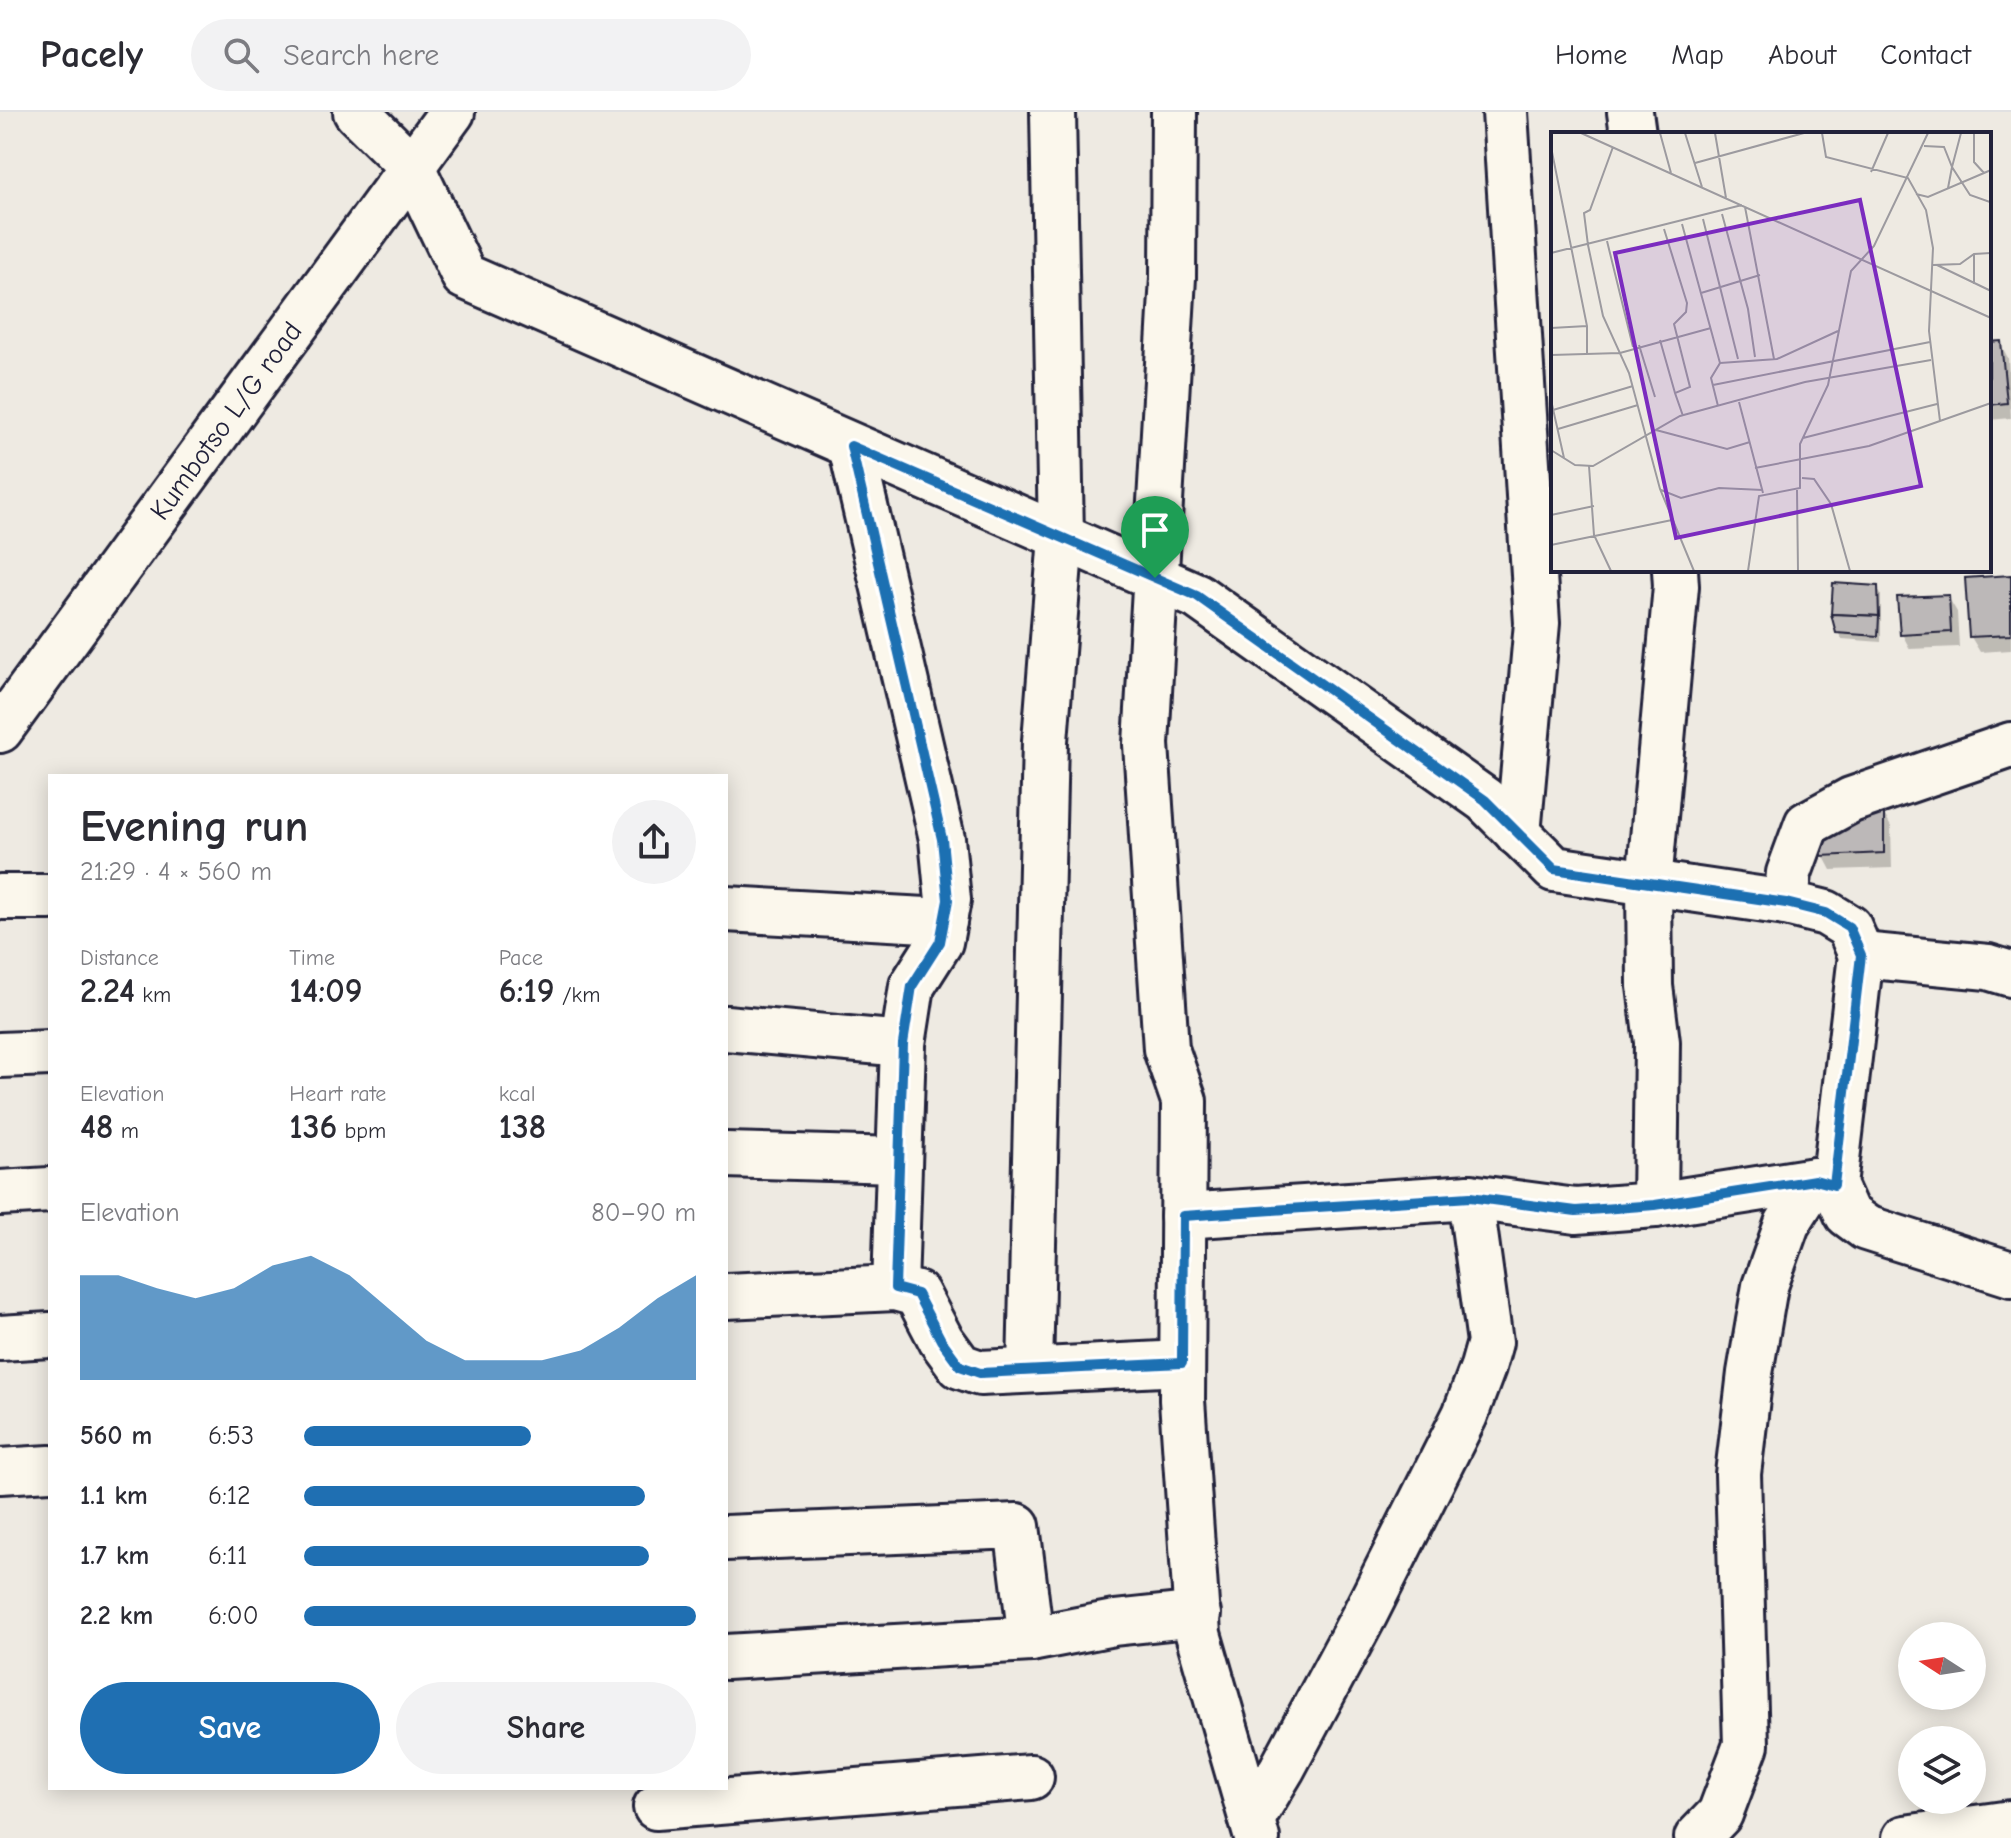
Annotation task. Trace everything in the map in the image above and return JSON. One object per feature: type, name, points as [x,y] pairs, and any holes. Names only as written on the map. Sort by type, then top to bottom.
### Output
[{"type":"street","points":[[356,112],[412,167],[464,276],[1197,596],[1485,800],[1554,869],[1786,903],[1826,913],[1849,927],[1861,955],[1825,1183],[1787,1224],[1765,1286],[1750,1373],[1738,1474],[1746,1745],[1720,1814],[1697,1838]]},
{"type":"street","name":"Kumbotso L/G road","points":[[0,730],[452,112]]},
{"type":"street","points":[[1030,1370],[1045,741],[1061,537],[1053,112]]},
{"type":"street","points":[[1174,112],[1173,277],[1146,744],[1166,1049],[1184,1101],[1182,1400],[1198,1634],[1254,1828]]},
{"type":"street","points":[[1505,112],[1537,623],[1518,834]]},
{"type":"street","points":[[1630,112],[1633,132]]},
{"type":"street","points":[[851,446],[942,839],[948,900],[940,942],[912,986],[903,1044],[895,1288]]},
{"type":"street","points":[[1655,1205],[1657,1042],[1650,986],[1649,883],[1675,572]]},
{"type":"street","points":[[1786,903],[1789,873],[1807,824],[1851,800],[2011,745]]},
{"type":"street","points":[[0,897],[48,897]]},
{"type":"street","points":[[728,909],[944,921]]},
{"type":"street","points":[[1861,955],[1988,967],[2011,974]]},
{"type":"street","points":[[728,1028],[903,1044]]},
{"type":"street","points":[[0,1055],[48,1053]]},
{"type":"street","points":[[728,1155],[897,1160]]},
{"type":"street","points":[[1183,1216],[1470,1197],[1576,1211],[1655,1205],[1825,1183]]},
{"type":"street","points":[[1825,1183],[1847,1214],[1866,1228],[2011,1274]]},
{"type":"street","points":[[0,1193],[48,1190]]},
{"type":"street","points":[[1254,1828],[1465,1415],[1483,1367],[1490,1342],[1470,1197]]},
{"type":"street","points":[[728,1296],[895,1288],[917,1294],[941,1340],[960,1366],[980,1373],[1182,1363]]},
{"type":"street","points":[[0,1338],[48,1335]]},
{"type":"street","points":[[0,1471],[48,1468]]},
{"type":"street","points":[[728,1538],[1017,1526],[1031,1639]]},
{"type":"street","points":[[728,1657],[1031,1639],[1114,1623],[1198,1614]]},
{"type":"street","points":[[658,1811],[1031,1777]]},
{"type":"street","points":[[1905,1838],[2011,1823]]},
{"type":"building","points":[[2001,341],[2007,403],[1991,405],[1991,342]]},
{"type":"building","points":[[2011,575],[2011,635],[1969,637],[1965,578]]},
{"type":"building","points":[[1833,583],[1878,586],[1879,616],[1831,614]]},
{"type":"building","points":[[1949,595],[1951,632],[1900,635],[1897,597]]},
{"type":"building","points":[[1831,614],[1879,616],[1878,636],[1836,633]]},
{"type":"building","points":[[1884,810],[1884,853],[1821,856],[1830,827]]},
{"type":"route","points":[[851,446],[1155,578],[1197,596],[1485,800],[1554,869],[1786,903],[1826,913],[1849,927],[1861,955],[1834,1185],[1815,1180],[1655,1205],[1576,1211],[1470,1197],[1183,1216],[1182,1363],[980,1373],[960,1366],[941,1340],[917,1294],[895,1288],[903,1044],[912,986],[940,942],[948,900],[942,839],[851,446]]}]
